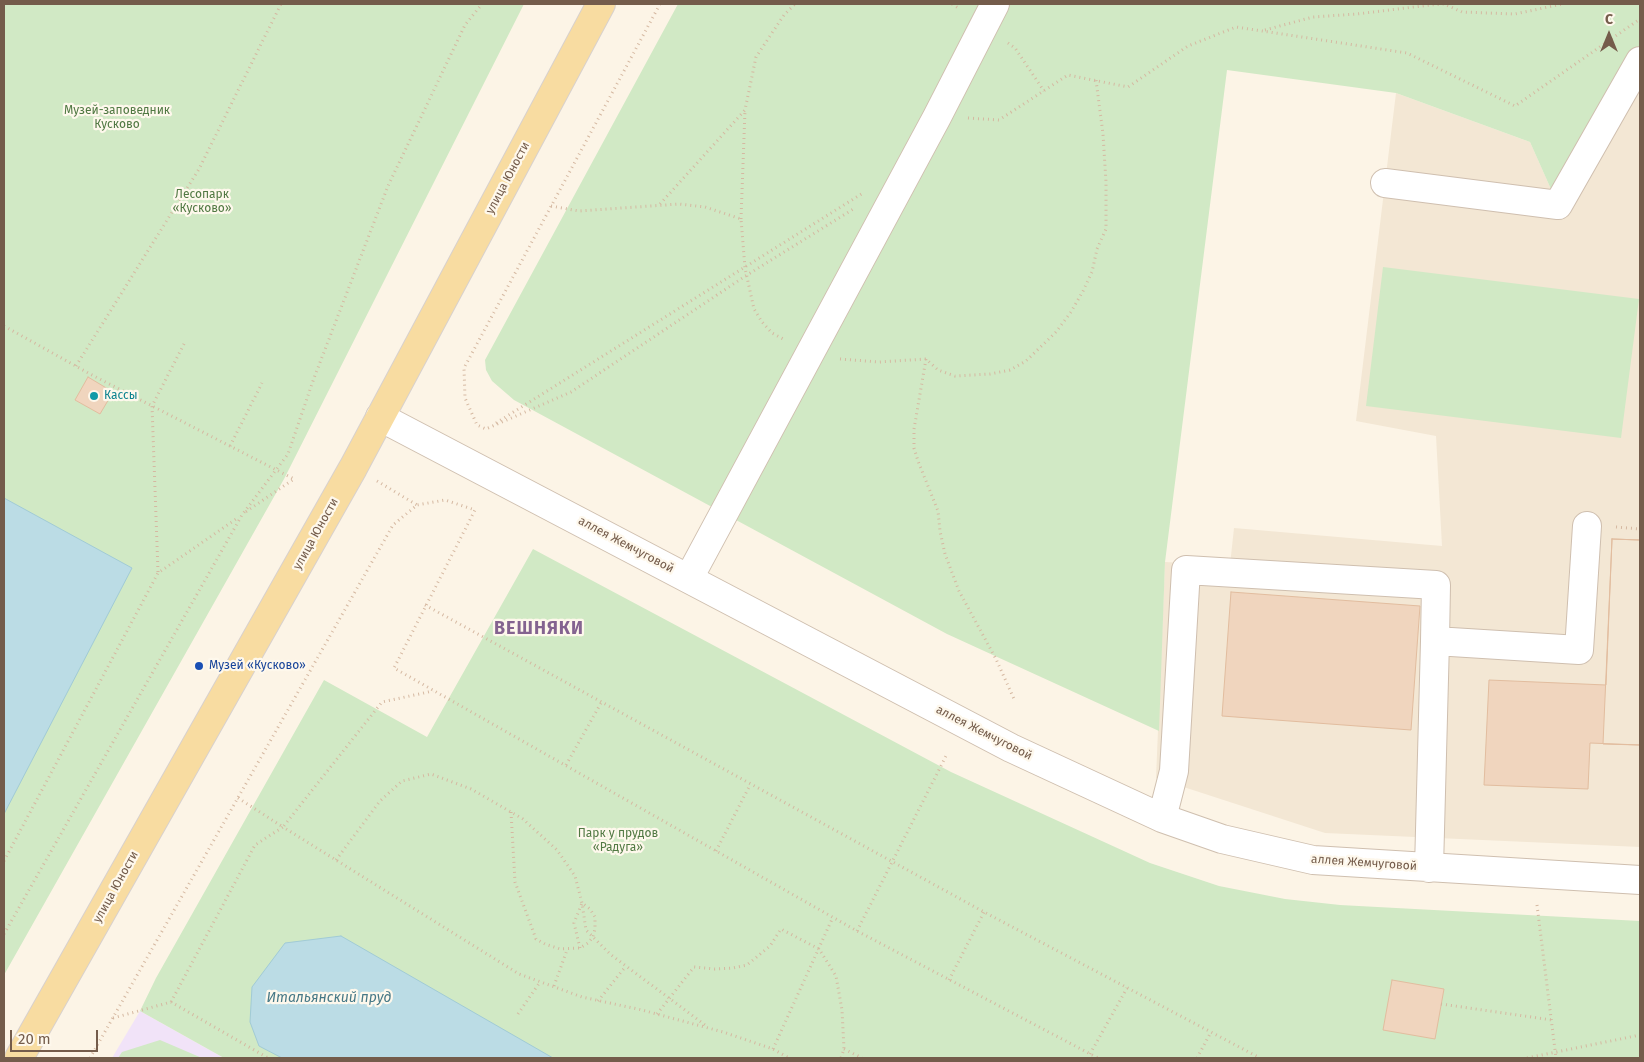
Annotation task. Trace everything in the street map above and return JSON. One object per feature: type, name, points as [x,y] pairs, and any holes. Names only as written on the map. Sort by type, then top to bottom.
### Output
[{"type":"main road","name":"улица Юности","points":[[20,1058],[380,417],[601,4]]},
{"type":"street","points":[[689,578],[937,117],[995,4]]},
{"type":"street","points":[[1385,182],[1558,205],[1640,60]]},
{"type":"street","name":"аллея Жемчуговой","points":[[380,417],[1010,748],[1162,818],[1222,839],[1313,860],[1640,880]]},
{"type":"street","points":[[1436,641],[1579,650],[1587,526]]},
{"type":"street","points":[[1162,818],[1174,771],[1186,570],[1436,585],[1429,868]]},
{"type":"path","points":[[76,366],[199,170],[281,4]]},
{"type":"path","points":[[4,934],[242,515],[288,454],[314,378],[388,186],[464,25],[482,4]]},
{"type":"path","points":[[660,4],[464,368],[465,398],[477,425],[486,429],[571,392],[855,207]]},
{"type":"path","points":[[795,4],[770,34],[756,57],[745,110],[741,219],[745,268],[754,309],[772,333],[810,353],[847,361],[879,362],[926,359],[938,370],[955,376],[990,374],[1010,370],[1026,361],[1056,332],[1071,312],[1092,272],[1097,249],[1106,229],[1103,134],[1096,80]]},
{"type":"path","points":[[1262,30],[1313,17],[1357,14],[1430,5],[1444,4],[1462,12],[1515,14],[1562,4]]},
{"type":"path","points":[[937,117],[999,120],[1068,75],[1128,87],[1188,46],[1236,27],[1407,53],[1515,106],[1640,19]]},
{"type":"path","points":[[660,205],[745,110]]},
{"type":"path","points":[[486,429],[866,191]]},
{"type":"path","points":[[551,206],[579,211],[680,204],[705,207],[741,219]]},
{"type":"path","points":[[4,326],[76,366],[294,479],[158,573],[4,862]]},
{"type":"path","points":[[158,573],[152,406],[185,342]]},
{"type":"path","points":[[926,359],[914,429],[914,448],[938,511],[945,554],[959,591],[996,659],[1014,700]]},
{"type":"path","points":[[230,446],[262,383]]},
{"type":"path","points":[[390,488],[417,505]]},
{"type":"path","points":[[90,1058],[393,525],[417,505],[445,500],[476,510],[394,668],[857,931],[1098,1058]]},
{"type":"path","points":[[426,605],[750,785],[984,912],[1260,1058]]},
{"type":"path","points":[[171,1002],[255,845],[284,827],[382,702],[434,691]]},
{"type":"path","points":[[566,765],[601,702]]},
{"type":"path","points":[[857,931],[946,756]]},
{"type":"path","points":[[336,860],[380,801],[402,781],[431,774],[471,789],[523,819],[557,850],[575,876],[582,902],[586,930],[610,954],[708,1027]]},
{"type":"path","points":[[716,851],[750,785]]},
{"type":"path","points":[[238,798],[519,974],[582,997],[708,1027],[773,1049],[789,1058]]},
{"type":"path","points":[[511,812],[514,882],[536,939],[550,946],[567,950],[580,948],[588,943],[593,937],[595,929],[594,917],[590,909],[582,902]]},
{"type":"path","points":[[580,948],[574,923],[582,902]]},
{"type":"path","points":[[1536,905],[1556,1058]]},
{"type":"path","points":[[949,980],[984,912]]},
{"type":"path","points":[[773,1049],[833,917]]},
{"type":"path","points":[[657,1014],[694,967],[715,969],[747,965],[770,946],[781,929],[819,949],[836,976],[842,1010],[844,1049],[841,1058]]},
{"type":"path","points":[[554,986],[567,950]]},
{"type":"path","points":[[598,1000],[626,966]]},
{"type":"path","points":[[518,1014],[540,982]]},
{"type":"path","points":[[1090,1054],[1127,988]]},
{"type":"path","points":[[112,1018],[171,1002],[268,1058]]},
{"type":"path","points":[[1441,1004],[1552,1020]]},
{"type":"path","points":[[1197,1058],[1211,1032]]},
{"type":"path","points":[[1526,1058],[1640,1035]]},
{"type":"path","points":[[844,1049],[862,1058]]},
{"type":"shaded area","points":[[1640,61],[1640,847],[1325,833],[1156,778],[1165,562],[1230,565],[1234,528],[1442,546],[1436,436],[1356,421],[1396,93],[1530,142],[1558,205]]},
{"type":"shaded area","points":[[140,1011],[224,1058],[112,1058]]},
{"type":"green space","name":"Лесопарк «Кусково»","points":[[4,4],[524,4],[284,479],[4,975]]},
{"type":"green space","points":[[678,4],[1640,4],[1640,61],[1558,205],[1530,142],[1396,93],[1227,70],[1165,562],[1159,731],[947,634],[514,400],[492,381],[486,370],[485,360]]},
{"type":"green space","points":[[1383,267],[1639,299],[1621,438],[1366,406]]},
{"type":"green space","name":"Парк у прудов «Радуга»","points":[[533,549],[951,772],[1150,863],[1219,886],[1285,899],[1340,905],[1640,921],[1640,1058],[224,1058],[140,1011],[156,978],[324,680],[427,737]]},
{"type":"green space","points":[[160,1040],[202,1058],[118,1058],[122,1052]]},
{"type":"water","points":[[4,498],[132,568],[4,814]]},
{"type":"water","name":"Итальянский пруд","points":[[341,936],[553,1058],[282,1058],[259,1046],[250,1022],[252,987],[285,943]]},
{"type":"building","name":"Кассы","points":[[88,377],[113,392],[100,414],[75,400]]},
{"type":"building","points":[[1612,539],[1640,540],[1640,745],[1603,744]]},
{"type":"building","points":[[1612,539],[1640,540],[1640,745],[1590,743],[1588,789],[1484,785],[1489,680],[1606,685]]},
{"type":"building","points":[[1231,592],[1420,606],[1411,730],[1222,716]]},
{"type":"building","points":[[1392,980],[1444,989],[1435,1039],[1383,1030]]},
{"type":"place","name":"Кассы","points":[[94,396]]},
{"type":"place","name":"Музей «Кусково»","points":[[199,666]]},
{"type":"district","name":"ВЕШНЯКИ","points":[[539,629]]},
{"type":"park label","name":"Музей-заповедник Кусково","points":[[117,118]]}]
